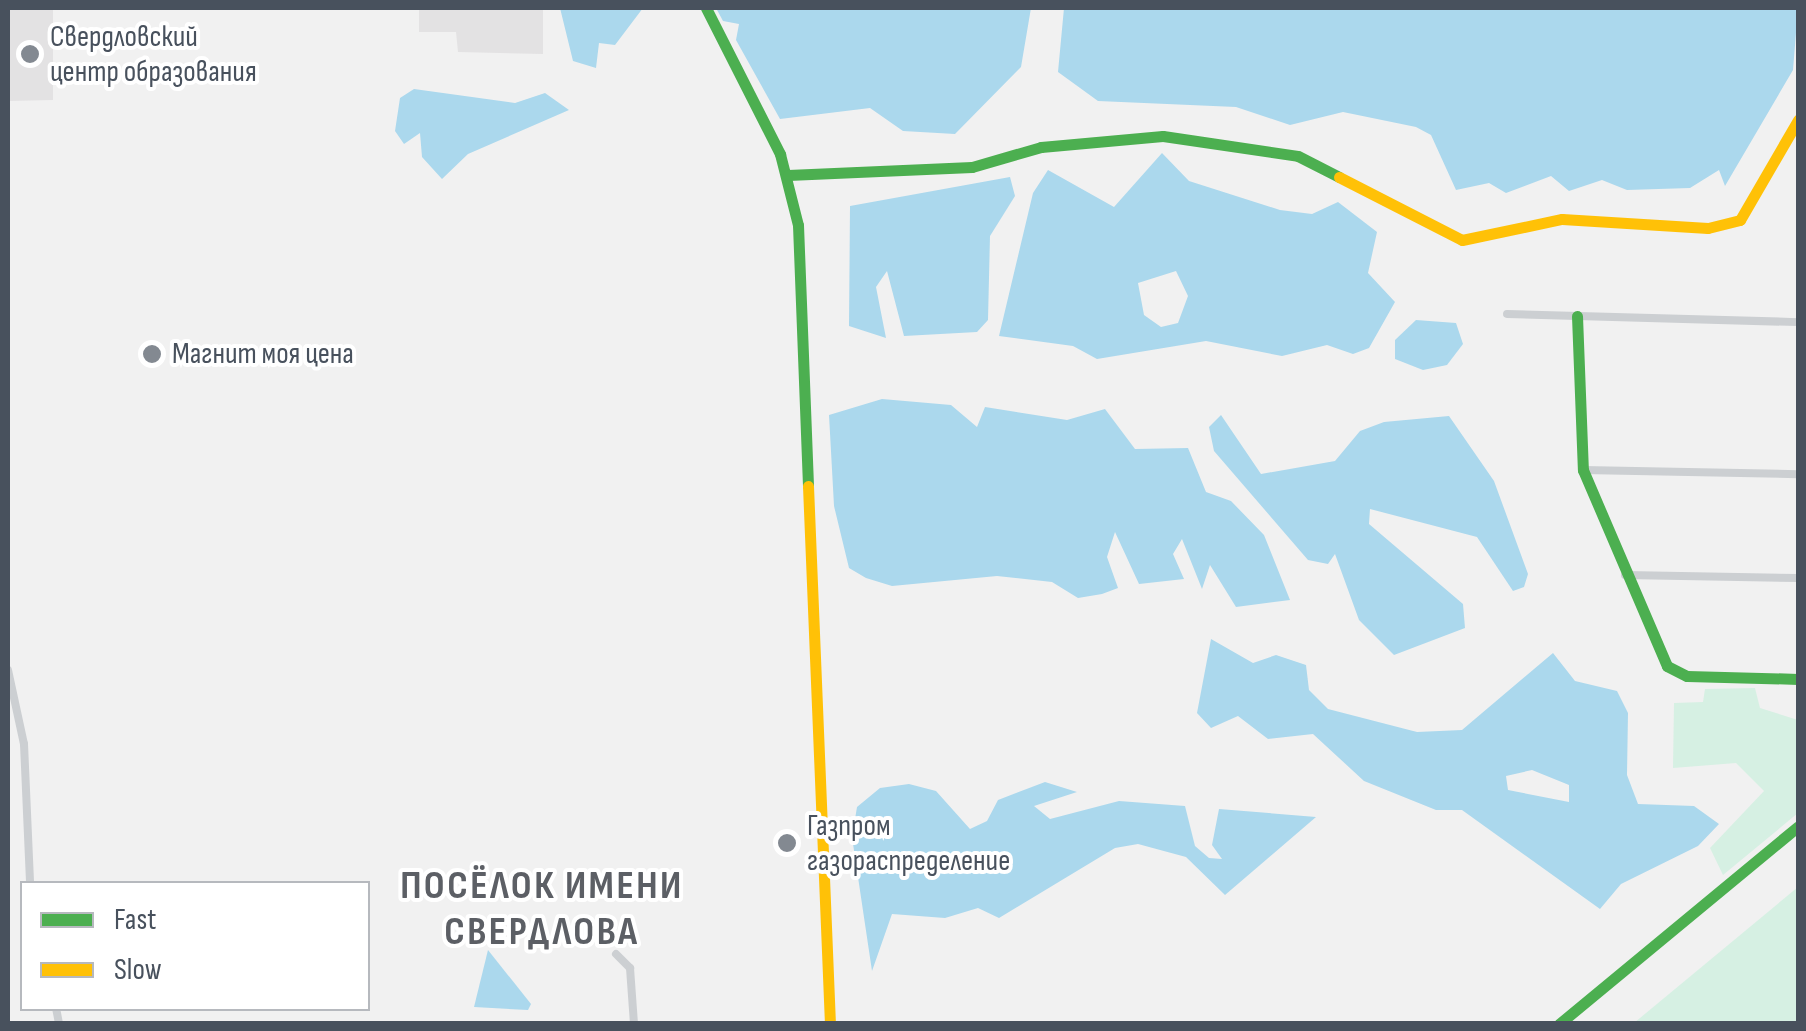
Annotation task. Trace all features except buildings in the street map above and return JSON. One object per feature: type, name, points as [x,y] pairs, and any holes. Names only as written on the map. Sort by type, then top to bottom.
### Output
[{"type":"street","points":[[706,8],[788,175],[810,380],[830,1024]]},
{"type":"street","points":[[788,175],[972,167],[1041,148],[1163,136],[1298,156],[1462,240],[1562,218],[1708,228],[1740,220],[1798,120]]},
{"type":"street","points":[[1507,314],[1798,322]]},
{"type":"street","points":[[1576,316],[1583,470],[1625,574],[1675,674],[1798,680]]},
{"type":"street","points":[[1583,470],[1798,474]]},
{"type":"street","points":[[1625,574],[1798,578]]},
{"type":"street","points":[[8,670],[24,744],[30,881]]},
{"type":"street","points":[[1559,1024],[1798,826]]},
{"type":"street","points":[[616,954],[630,968],[634,1024]]},
{"type":"shaded area","name":"Свердловский центр образования","points":[[8,8],[53,8],[53,100],[8,101]]},
{"type":"shaded area","points":[[419,8],[543,8],[543,54],[458,52],[456,32],[419,32]]},
{"type":"green space","points":[[1755,688],[1760,708],[1798,720],[1798,813],[1723,875],[1710,848],[1764,791],[1736,763],[1673,768],[1674,703],[1703,702],[1705,689]]},
{"type":"green space","points":[[1798,887],[1798,1023],[1634,1023]]},
{"type":"water","points":[[560,8],[643,8],[615,45],[599,43],[596,68],[573,61]]},
{"type":"water","points":[[716,8],[1031,8],[1021,67],[955,134],[903,131],[870,108],[780,119],[736,40],[739,24],[723,21]]},
{"type":"water","points":[[1064,8],[1798,8],[1793,70],[1725,186],[1719,170],[1690,188],[1627,190],[1602,180],[1569,191],[1551,176],[1506,193],[1489,183],[1456,190],[1431,135],[1416,127],[1343,112],[1290,125],[1236,107],[1098,101],[1058,72]]},
{"type":"water","points":[[414,89],[515,103],[545,93],[569,110],[468,154],[442,179],[422,157],[420,133],[404,144],[395,131],[400,98]]},
{"type":"water","points":[[1162,153],[1189,181],[1280,210],[1312,214],[1338,202],[1377,232],[1368,273],[1395,302],[1369,348],[1353,354],[1327,345],[1282,356],[1206,341],[1097,359],[1073,346],[999,336],[1033,193],[1048,170],[1114,207]],"holes":[[[1176,271],[1188,296],[1178,323],[1161,327],[1144,315],[1138,283]]]},
{"type":"water","points":[[1010,177],[1015,196],[990,236],[988,320],[977,332],[904,336],[887,271],[876,287],[886,338],[849,326],[850,206]]},
{"type":"water","points":[[1416,320],[1456,323],[1463,344],[1447,365],[1423,370],[1395,359],[1395,340]]},
{"type":"water","points":[[882,399],[951,405],[977,427],[985,407],[1067,420],[1105,409],[1135,449],[1188,448],[1206,492],[1231,501],[1264,535],[1290,600],[1236,607],[1210,565],[1202,589],[1182,539],[1173,554],[1184,579],[1139,584],[1115,532],[1107,557],[1118,588],[1102,594],[1078,598],[1052,582],[997,576],[892,586],[866,578],[849,568],[834,506],[829,415]]},
{"type":"water","points":[[1221,415],[1261,474],[1335,461],[1360,431],[1384,422],[1449,416],[1494,481],[1528,574],[1524,587],[1513,591],[1477,537],[1370,509],[1369,524],[1463,604],[1465,628],[1394,655],[1359,620],[1335,554],[1328,564],[1308,560],[1214,451],[1209,427]]},
{"type":"water","points":[[1211,639],[1253,663],[1276,655],[1306,665],[1309,690],[1328,709],[1417,732],[1462,730],[1553,653],[1575,681],[1617,691],[1628,713],[1627,775],[1638,804],[1694,806],[1719,824],[1698,846],[1621,884],[1600,909],[1462,810],[1436,810],[1364,781],[1313,734],[1268,739],[1238,716],[1211,728],[1197,713]],"holes":[[[1532,770],[1569,785],[1569,802],[1508,790],[1506,776]]]},
{"type":"water","points":[[1045,782],[1077,792],[1034,806],[1050,819],[1119,801],[1185,806],[1195,846],[1209,858],[1222,859],[1212,845],[1219,809],[1316,817],[1225,895],[1186,857],[1138,844],[1115,848],[999,918],[978,908],[945,918],[892,914],[872,971],[852,837],[857,807],[880,788],[909,784],[936,791],[970,829],[987,821],[998,800]]},
{"type":"water","points":[[488,950],[531,1004],[528,1010],[474,1007]]},
{"type":"traffic: fast","points":[[706,8],[780,154],[798,225],[808,486]]},
{"type":"traffic: fast","points":[[788,175],[972,167],[1041,147],[1163,136],[1298,156],[1339,177]]},
{"type":"traffic: fast","points":[[1577,316],[1583,470],[1667,666],[1687,676],[1798,679]]},
{"type":"traffic: fast","points":[[1559,1024],[1798,826]]},
{"type":"traffic: slow","points":[[1339,177],[1462,240],[1562,219],[1708,228],[1740,220],[1798,120]]},
{"type":"traffic: slow","points":[[808,486],[830,1024]]},
{"type":"place","name":"Свердловский центр образования","points":[[30,54]]},
{"type":"place","name":"Магнит моя цена","points":[[152,354]]},
{"type":"place","name":"Газпром газораспределение","points":[[787,843]]},
{"type":"district","name":"ПОСЁЛОК ИМЕНИ СВЕРДЛОВА","points":[[542,909]]}]
